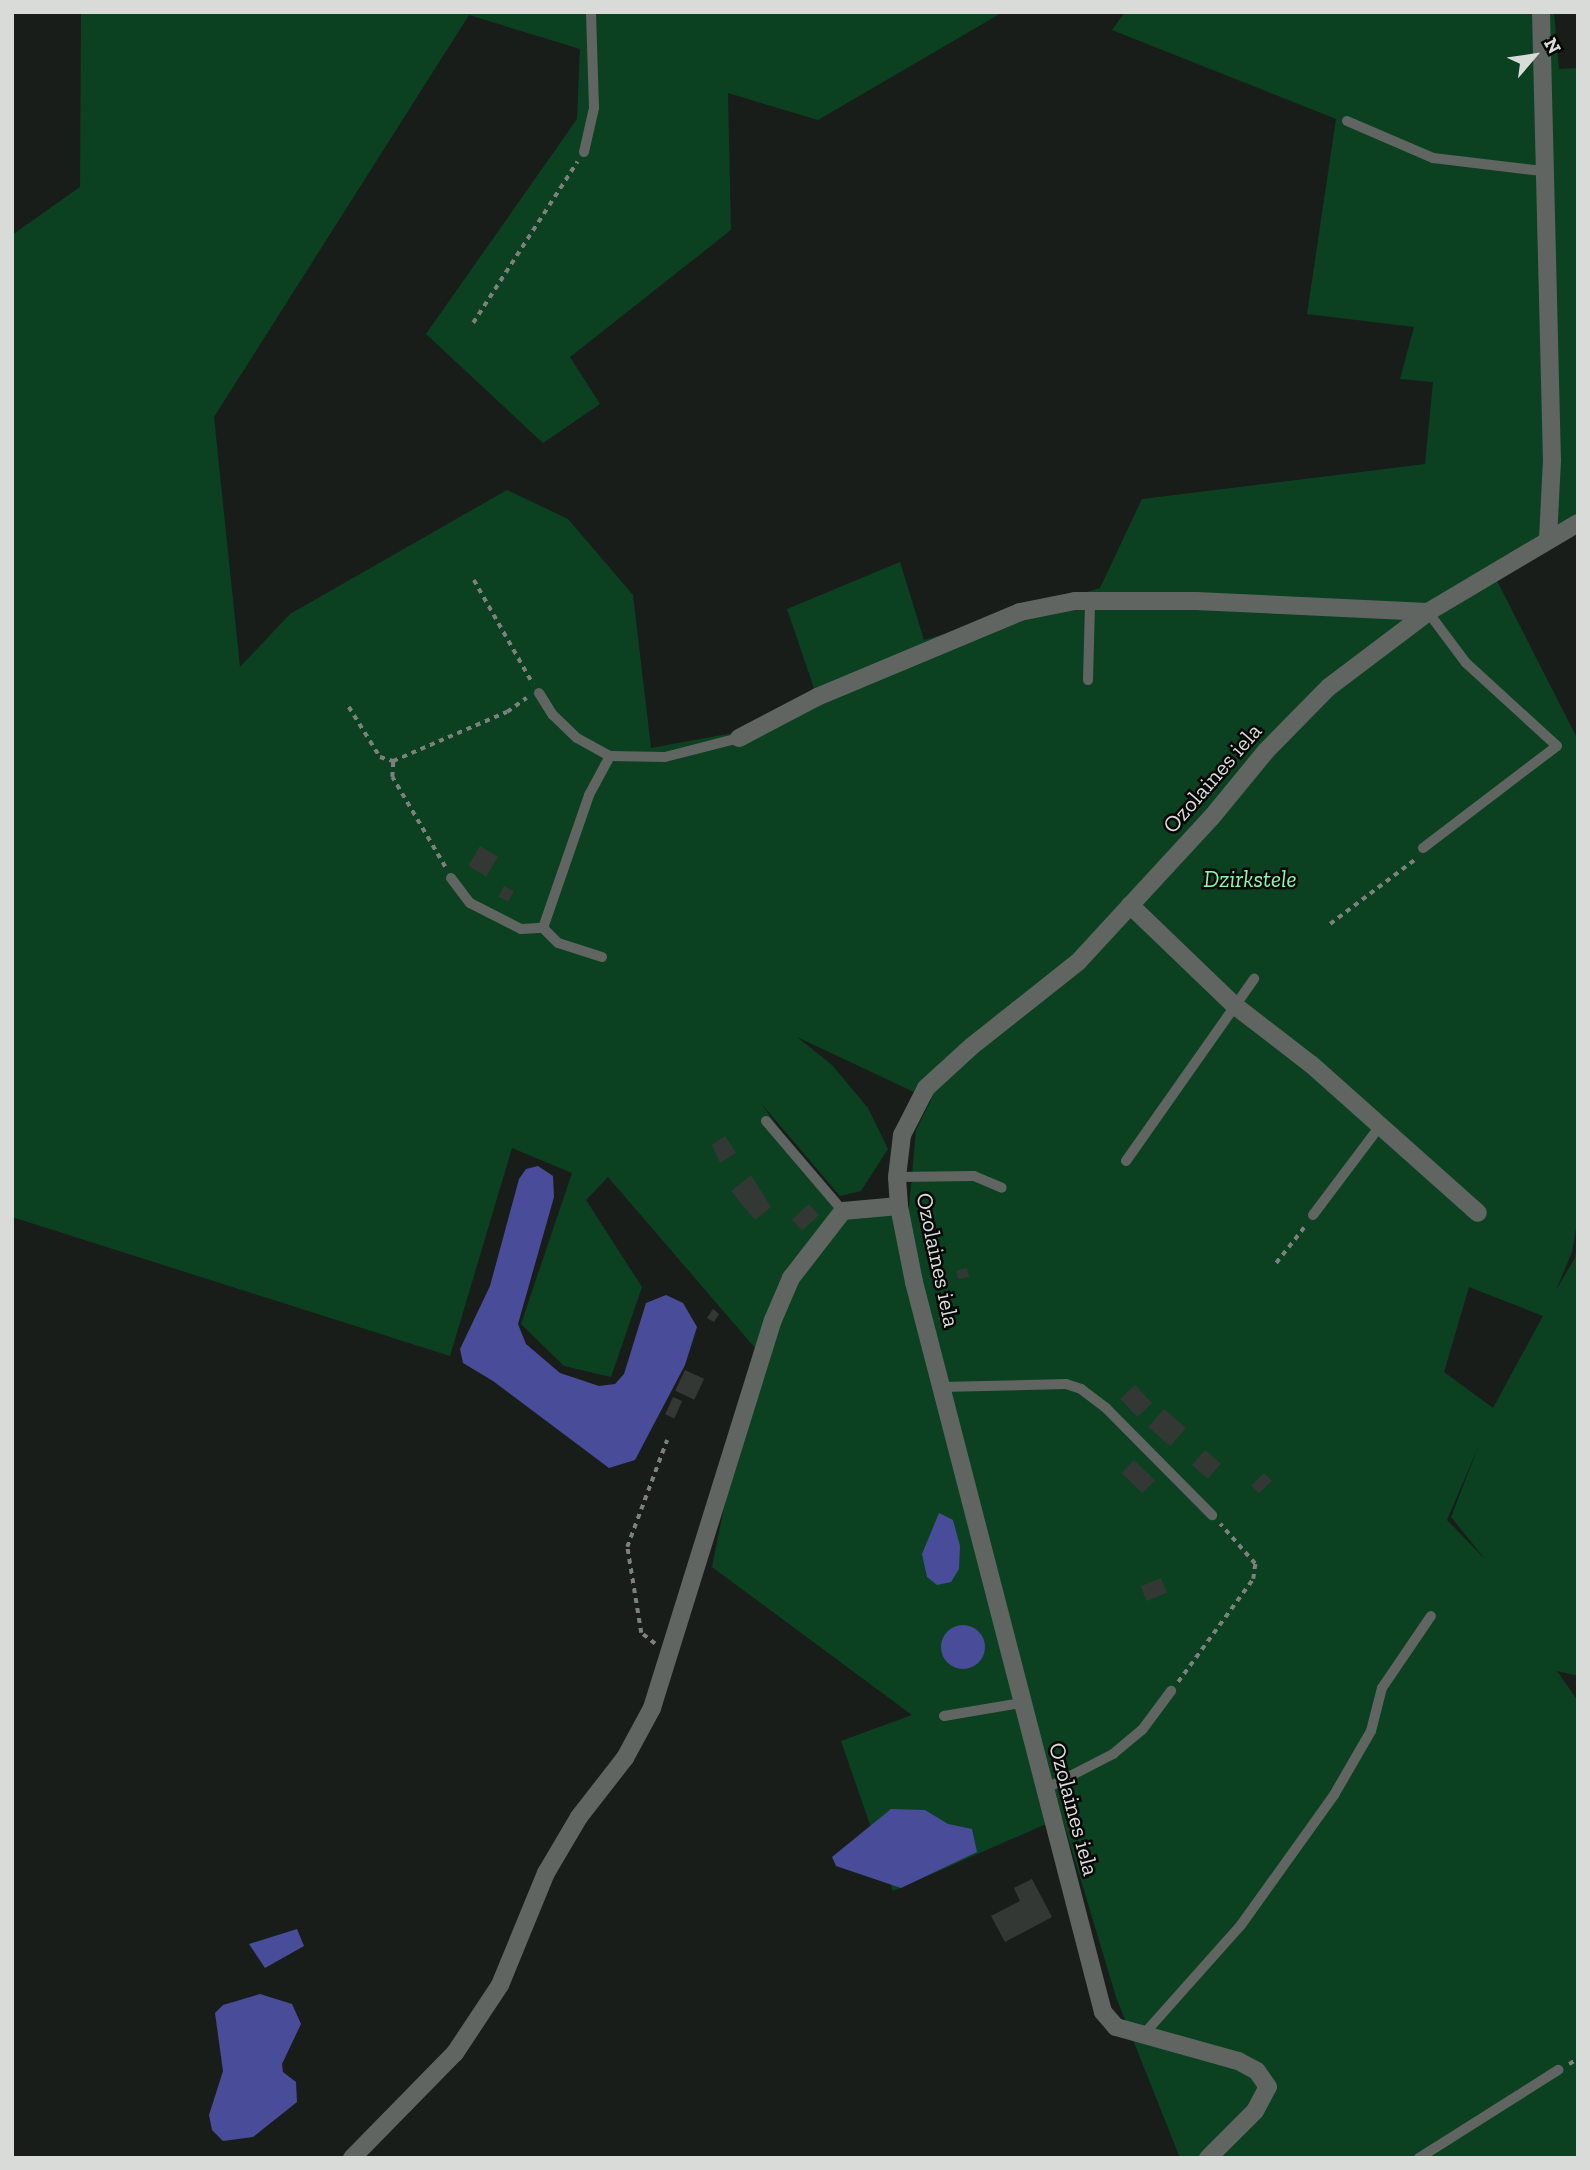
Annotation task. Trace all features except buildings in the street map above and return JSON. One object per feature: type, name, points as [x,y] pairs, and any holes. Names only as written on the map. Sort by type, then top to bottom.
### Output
[{"type":"street","points":[[1541,12],[1542,171],[1552,460],[1548,538]]},
{"type":"street","name":"Ozolaines iela","points":[[1208,2158],[1255,2111],[1268,2088],[1257,2071],[1238,2061],[1116,2027],[1102,2012],[1021,1703],[899,1206],[897,1177],[902,1135],[926,1088],[972,1046],[1078,962],[1320,696],[1428,612],[1548,538],[1578,523]]},
{"type":"street","points":[[739,738],[817,697],[1020,612],[1090,601],[1196,601],[1428,612]]},
{"type":"street","points":[[1130,905],[1234,1006],[1312,1065],[1478,1213]]},
{"type":"street","points":[[352,2158],[455,2053],[500,1985],[546,1873],[579,1817],[625,1758],[652,1707],[774,1320],[791,1278],[843,1211],[899,1206]]},
{"type":"lane","points":[[584,152],[593,108],[591,12]]},
{"type":"lane","points":[[1347,121],[1433,158],[1542,171]]},
{"type":"lane","points":[[1088,680],[1090,601]]},
{"type":"lane","points":[[1423,848],[1557,746],[1466,663],[1428,612]]},
{"type":"lane","points":[[539,693],[553,715],[577,738],[610,756],[665,757],[739,738]]},
{"type":"lane","points":[[543,928],[589,794],[610,756]]},
{"type":"lane","points":[[451,878],[470,903],[521,929],[543,928],[558,943],[602,957]]},
{"type":"lane","points":[[1126,1161],[1254,979]]},
{"type":"lane","points":[[766,1121],[843,1211]]},
{"type":"lane","points":[[1313,1215],[1380,1126]]},
{"type":"lane","points":[[897,1177],[974,1177],[1002,1188]]},
{"type":"lane","points":[[942,1387],[1066,1384],[1081,1389],[1106,1408],[1212,1515]]},
{"type":"lane","points":[[1143,2035],[1241,1925],[1334,1795],[1371,1731],[1382,1688],[1431,1616]]},
{"type":"lane","points":[[1043,1790],[1113,1755],[1142,1730],[1171,1691]]},
{"type":"lane","points":[[944,1716],[1021,1703]]},
{"type":"lane","points":[[1419,2158],[1558,2070]]},
{"type":"path","points":[[473,323],[584,152]]},
{"type":"path","points":[[349,707],[380,757],[393,761],[507,712],[539,693],[474,580]]},
{"type":"path","points":[[393,761],[392,777],[451,878]]},
{"type":"path","points":[[1330,924],[1391,873],[1414,863],[1423,848]]},
{"type":"path","points":[[1276,1263],[1313,1215]]},
{"type":"path","points":[[667,1440],[626,1547],[626,1560],[634,1579],[641,1633],[651,1643],[673,1644]]},
{"type":"path","points":[[1171,1691],[1253,1579],[1255,1564],[1212,1515]]},
{"type":"green space","name":"Dzirkstele","points":[[81,12],[1003,12],[818,120],[728,93],[731,230],[570,357],[600,404],[543,443],[426,334],[577,119],[580,49],[469,15],[214,417],[240,667],[290,614],[507,490],[568,519],[633,595],[651,748],[733,733],[815,691],[787,609],[900,562],[924,640],[1100,588],[1142,499],[1425,464],[1433,382],[1400,379],[1414,327],[1307,314],[1336,119],[1112,30],[1125,12],[1554,12],[1559,69],[1578,68],[1578,528],[1492,571],[1578,740],[1578,1217],[1572,1252],[1556,1290],[1575,1258],[1578,1237],[1578,1676],[1557,1671],[1578,1701],[1578,2158],[1180,2158],[1116,1997],[1062,1817],[893,1891],[841,1741],[912,1715],[712,1567],[756,1349],[608,1177],[586,1200],[642,1287],[611,1377],[564,1366],[521,1324],[572,1173],[512,1148],[450,1356],[12,1217],[12,235],[80,187]],"holes":[[[797,1037],[931,1100],[916,1130],[909,1209],[841,1215],[760,1102],[840,1196],[861,1191],[888,1149],[868,1108],[832,1065]],[[1469,1287],[1543,1316],[1493,1408],[1444,1372]],[[1479,1445],[1451,1517],[1485,1559],[1447,1520]]]},
{"type":"shaded area","points":[[538,1166],[553,1176],[554,1197],[518,1324],[526,1344],[560,1373],[599,1386],[615,1384],[624,1374],[646,1303],[666,1295],[683,1303],[697,1327],[685,1365],[635,1460],[609,1468],[493,1381],[463,1363],[460,1349],[490,1286],[519,1179],[526,1169]]},
{"type":"shaded area","points":[[939,1513],[953,1520],[960,1546],[959,1569],[951,1582],[937,1585],[927,1577],[922,1554]]},
{"type":"shaded area","points":[[963,1625],[978,1632],[985,1647],[978,1662],[963,1669],[948,1662],[941,1647],[948,1632]]},
{"type":"shaded area","points":[[891,1809],[925,1810],[948,1824],[972,1829],[977,1852],[901,1888],[836,1866],[832,1857]]},
{"type":"shaded area","points":[[297,1929],[304,1946],[265,1968],[249,1944]]},
{"type":"shaded area","points":[[260,1994],[292,2004],[301,2024],[282,2064],[283,2072],[296,2082],[297,2102],[253,2137],[223,2141],[212,2130],[209,2115],[223,2071],[215,2013],[223,2005]]}]
